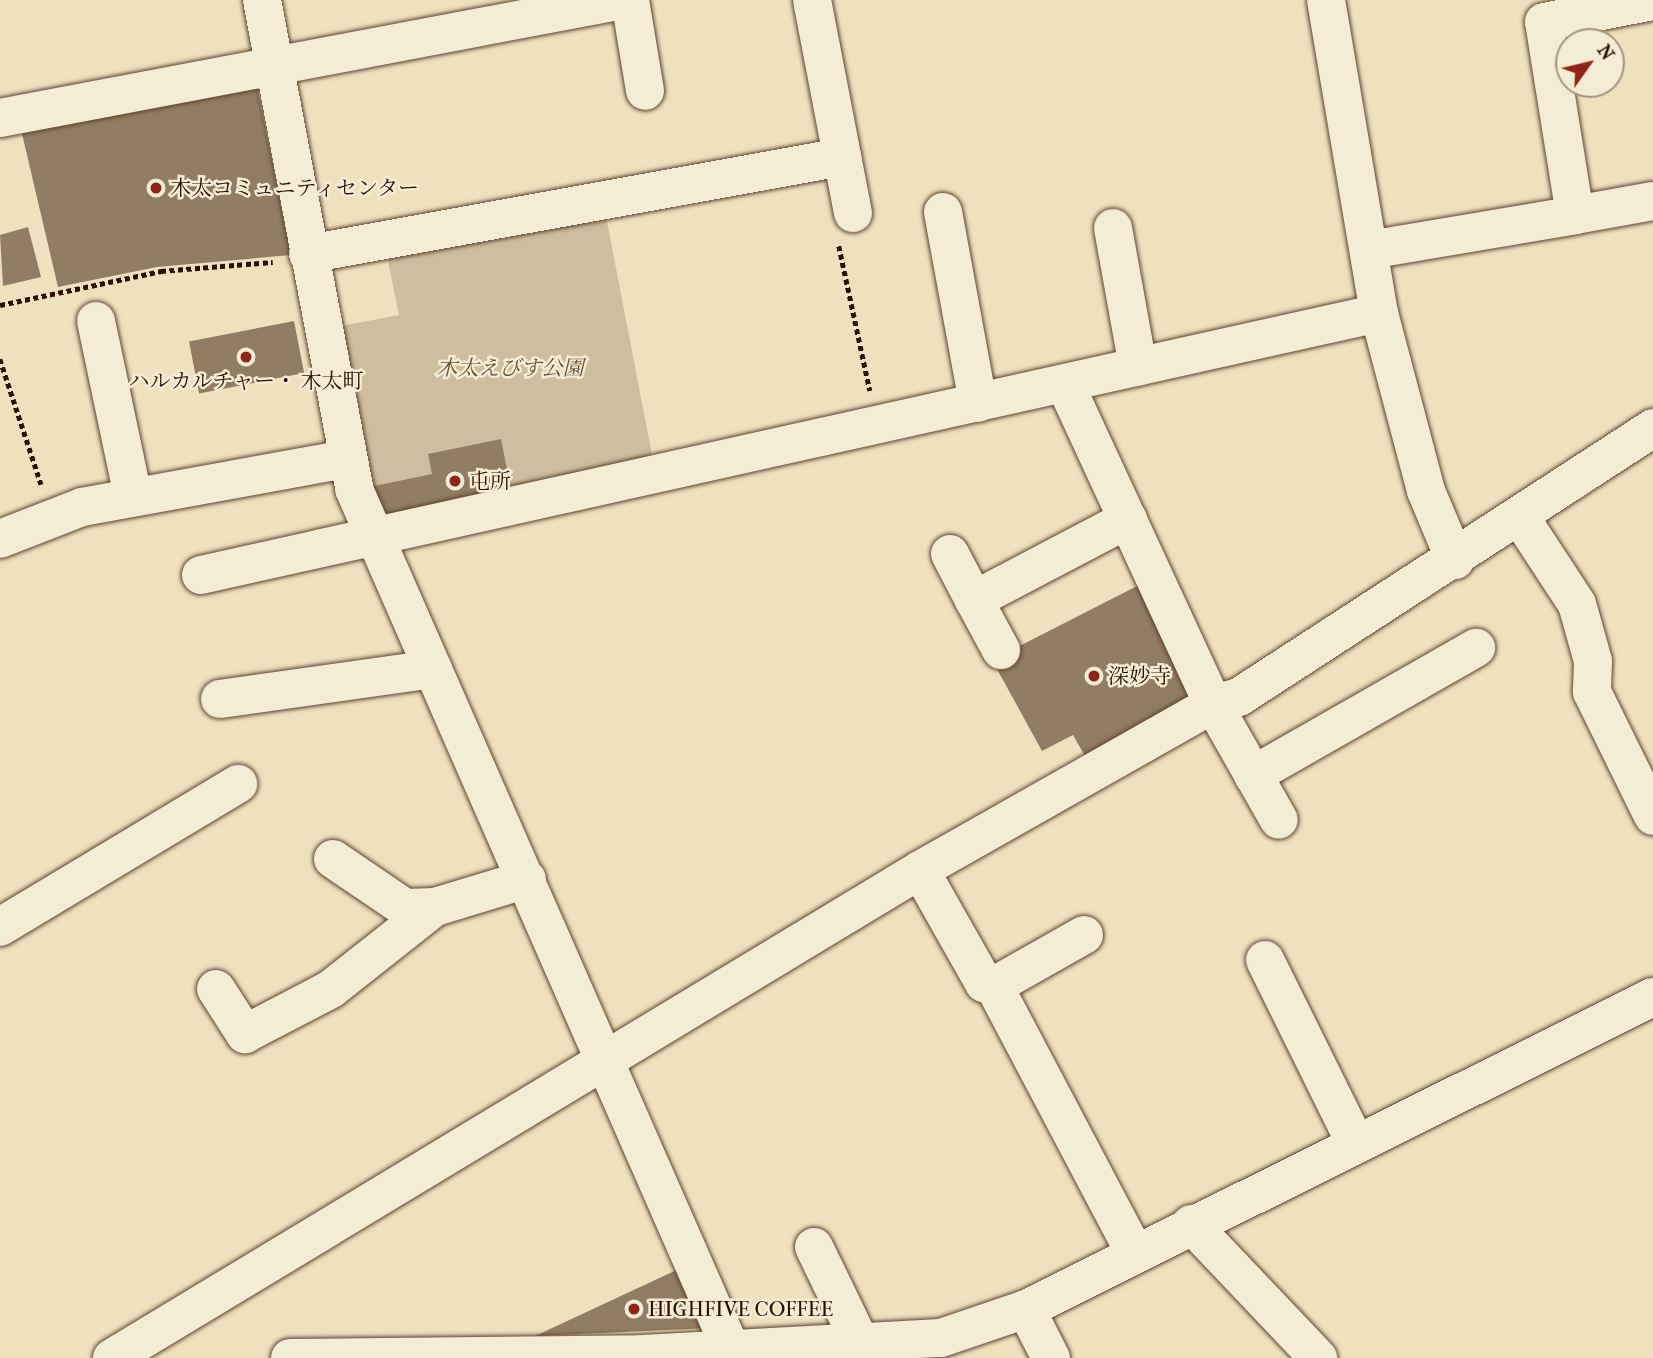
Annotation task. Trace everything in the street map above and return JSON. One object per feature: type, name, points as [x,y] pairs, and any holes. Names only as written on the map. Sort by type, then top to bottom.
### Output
[{"type":"street","points":[[262,0],[345,459],[373,535],[527,879],[730,1347]]},
{"type":"street","points":[[0,118],[623,0]]},
{"type":"street","points":[[630,0],[645,91]]},
{"type":"street","points":[[812,0],[853,213]]},
{"type":"street","points":[[1326,0],[1379,313],[1426,491],[1455,560]]},
{"type":"street","points":[[1575,215],[1544,22],[1653,1]]},
{"type":"street","points":[[308,256],[842,157]]},
{"type":"street","points":[[1369,250],[1653,201]]},
{"type":"street","points":[[943,212],[978,403]]},
{"type":"street","points":[[1112,228],[1138,368]]},
{"type":"street","points":[[201,575],[1379,313]]},
{"type":"street","points":[[96,320],[134,498]]},
{"type":"street","points":[[1065,384],[1213,704],[1279,820]]},
{"type":"street","points":[[112,1358],[607,1062],[920,870],[1213,704],[1239,696],[1455,560],[1653,428]]},
{"type":"street","points":[[0,539],[51,516],[345,459]]},
{"type":"street","points":[[1520,517],[1577,604],[1593,661],[1592,692],[1653,816]]},
{"type":"street","points":[[974,600],[1128,519]]},
{"type":"street","points":[[950,554],[1001,650]]},
{"type":"street","points":[[1253,775],[1476,648]]},
{"type":"street","points":[[220,699],[433,669]]},
{"type":"street","points":[[0,927],[238,784]]},
{"type":"street","points":[[333,859],[405,908],[435,907],[527,879]]},
{"type":"street","points":[[920,870],[984,983],[994,986],[1135,1253]]},
{"type":"street","points":[[216,989],[245,1034],[331,989],[435,907]]},
{"type":"street","points":[[994,986],[1084,935]]},
{"type":"street","points":[[1265,960],[1355,1142]]},
{"type":"street","points":[[290,1358],[644,1356],[730,1347],[860,1342],[939,1348],[1026,1309],[1355,1142],[1653,997]]},
{"type":"street","points":[[1191,1224],[1318,1358]]},
{"type":"street","points":[[814,1247],[860,1342]]},
{"type":"street","points":[[1026,1309],[1051,1358]]},
{"type":"path","points":[[853,213],[841,216],[837,231],[846,303],[879,425]]},
{"type":"path","points":[[0,305],[161,271],[308,256]]},
{"type":"path","points":[[0,359],[51,516]]},
{"type":"green space","name":"木太えびす公園","points":[[604,206],[654,465],[380,521],[336,327],[399,315],[385,246]]},
{"type":"building","name":"木太コミュニティセンター","points":[[255,76],[291,255],[157,267],[58,287],[19,121]]},
{"type":"building","points":[[28,227],[41,277],[3,286],[0,235]]},
{"type":"building","name":"ハルカルチャー・ 木太町","points":[[294,321],[304,373],[199,393],[189,341]]},
{"type":"building","name":"屯所","points":[[501,439],[512,495],[380,521],[370,487],[432,474],[428,454]]},
{"type":"building","name":"深妙寺","points":[[1143,583],[1193,706],[1089,763],[1073,735],[1042,751],[992,660]]},
{"type":"building","points":[[683,1267],[711,1328],[535,1336]]},
{"type":"place","name":"木太コミュニティセンター","points":[[156,188]]},
{"type":"place","name":"ハルカルチャー・ 木太町","points":[[246,357]]},
{"type":"place","name":"屯所","points":[[455,481]]},
{"type":"place","name":"深妙寺","points":[[1094,676]]},
{"type":"place","name":"HIGHFIVE COFFEE","points":[[634,1309]]}]
